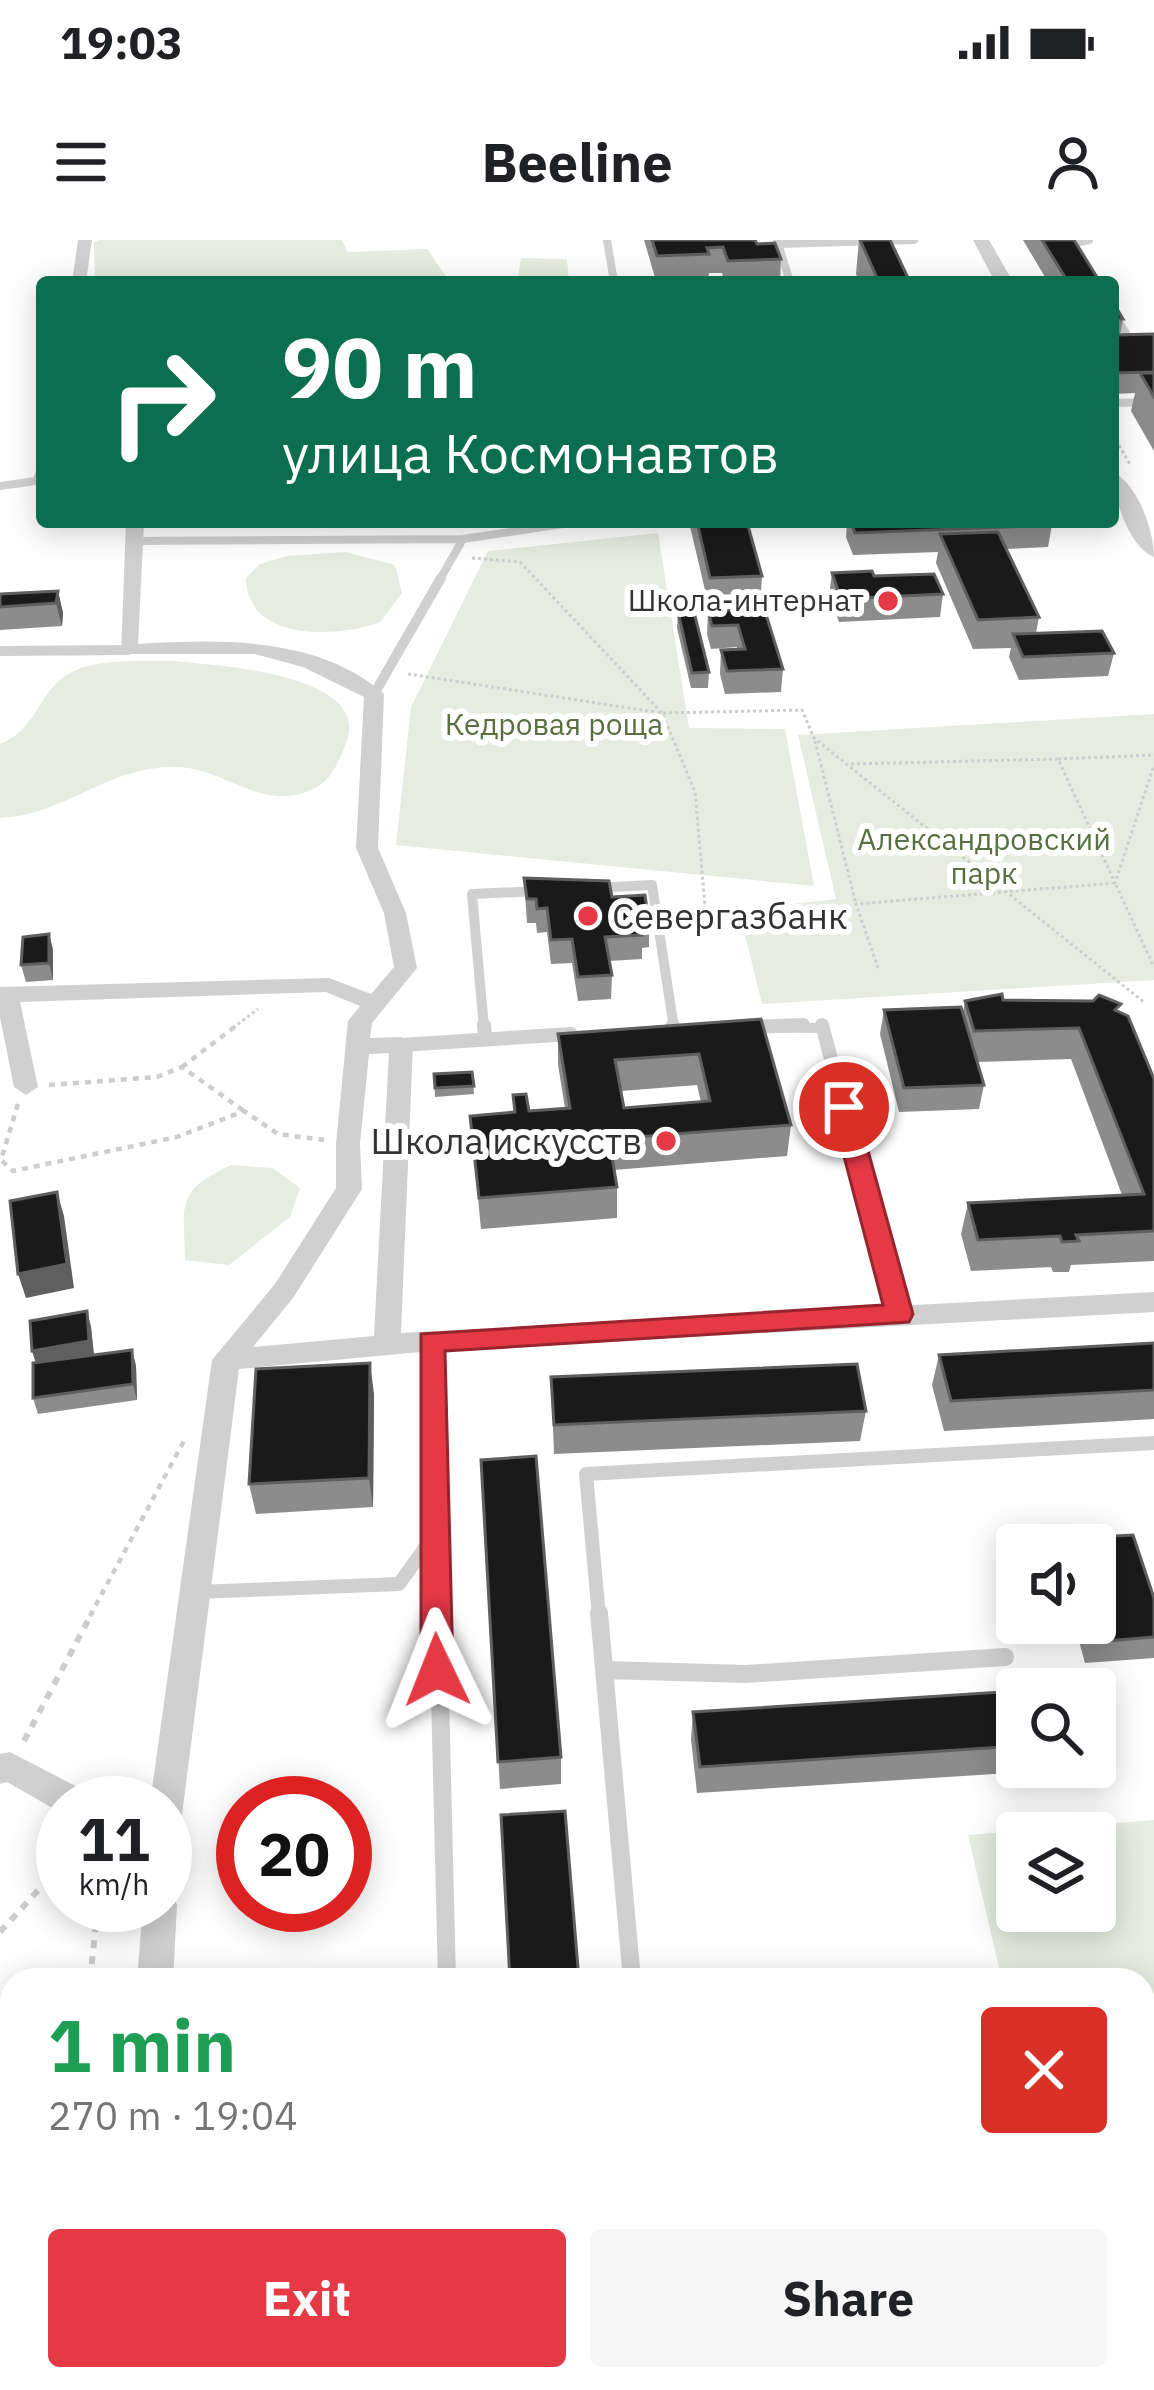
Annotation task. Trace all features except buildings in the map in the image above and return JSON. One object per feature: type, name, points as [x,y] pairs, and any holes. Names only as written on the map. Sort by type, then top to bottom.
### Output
[{"type":"street","points":[[80,276],[85,240]]},
{"type":"street","points":[[981,240],[1001,276]]},
{"type":"street","points":[[1119,489],[1154,551]]},
{"type":"street","points":[[134,531],[128,650],[225,645],[285,651],[374,694],[367,848],[395,913],[406,968],[360,1021],[347,1144],[349,1189],[284,1291],[226,1360],[170,1776]]},
{"type":"street","points":[[26,1088],[3,994],[329,986],[377,1005]]},
{"type":"street","points":[[357,1046],[401,1045],[387,1346]]},
{"type":"street","points":[[226,1360],[431,1341],[1154,1301]]},
{"type":"street","points":[[5,1768],[36,1784]]},
{"type":"street","points":[[156,1968],[158,1932]]},
{"type":"lane","points":[[608,240],[613,276]]},
{"type":"lane","points":[[788,276],[778,242],[914,240]]},
{"type":"lane","points":[[1089,240],[1071,244],[1091,276]]},
{"type":"lane","points":[[1119,322],[1136,350]]},
{"type":"lane","points":[[1119,350],[1136,350],[1154,340]]},
{"type":"lane","points":[[1119,403],[1154,402]]},
{"type":"lane","points":[[0,486],[36,481]]},
{"type":"lane","points":[[134,531],[464,539],[537,528]]},
{"type":"lane","points":[[374,694],[464,539]]},
{"type":"lane","points":[[0,651],[128,650]]},
{"type":"lane","points":[[584,888],[652,885],[674,1030]]},
{"type":"lane","points":[[485,1037],[472,895],[562,890]]},
{"type":"lane","points":[[737,1027],[822,1024],[899,1314]]},
{"type":"lane","points":[[650,1031],[695,1029]]},
{"type":"lane","points":[[401,1045],[579,1034]]},
{"type":"lane","points":[[431,1341],[447,1968]]},
{"type":"lane","points":[[631,1968],[586,1474],[1154,1443]]},
{"type":"lane","points":[[191,1592],[399,1584],[433,1537]]},
{"type":"lane","points":[[605,1670],[746,1674],[1005,1658]]},
{"type":"path","points":[[454,557],[520,562],[662,713],[695,792],[706,929]]},
{"type":"path","points":[[387,669],[454,685],[662,713],[802,710],[878,968]]},
{"type":"path","points":[[814,738],[1145,1003]]},
{"type":"path","points":[[847,764],[1154,755]]},
{"type":"path","points":[[1058,758],[1154,967]]},
{"type":"path","points":[[1115,883],[1154,765]]},
{"type":"path","points":[[856,904],[1115,883]]},
{"type":"path","points":[[244,1111],[177,1137],[14,1171],[1,1160],[7,1128],[26,1088],[157,1076],[182,1067],[271,998]]},
{"type":"path","points":[[182,1067],[278,1134],[347,1144]]},
{"type":"path","points":[[5,1768],[194,1421]]},
{"type":"path","points":[[0,1931],[36,1893]]},
{"type":"path","points":[[91,1968],[95,1932]]},
{"type":"green space","points":[[342,240],[348,252],[427,249],[446,276],[95,276],[94,242]]},
{"type":"green space","points":[[521,258],[567,259],[568,276],[518,276]]},
{"type":"green space","name":"Кедровая роща","points":[[658,533],[689,728],[785,729],[814,886],[396,845],[411,707],[488,551]]},
{"type":"green space","points":[[346,552],[395,565],[402,593],[380,622],[341,631],[297,630],[261,614],[250,599],[246,578],[260,564],[287,556]]},
{"type":"green space","points":[[173,661],[254,670],[316,688],[338,702],[349,722],[345,746],[333,771],[313,789],[277,796],[192,769],[149,769],[45,809],[0,818],[0,744],[25,727],[63,677],[108,662]]},
{"type":"green space","name":"Александровский парк","points":[[1154,714],[1154,980],[762,1004],[739,910],[836,899],[798,735]]},
{"type":"green space","points":[[231,1165],[272,1168],[300,1188],[290,1217],[229,1265],[185,1260],[187,1201],[200,1183]]},
{"type":"green space","points":[[1154,1820],[1154,1968],[999,1968],[968,1835],[996,1833],[996,1932],[1116,1932],[1116,1823]]},
{"type":"place","name":"Школа-интернат","points":[[888,601]]},
{"type":"place","name":"Севергазбанк","points":[[588,916]]},
{"type":"place","name":"Школа искусcтв","points":[[666,1141]]},
{"type":"route","points":[[437,1670],[431,1341],[899,1314],[844,1107]]}]
